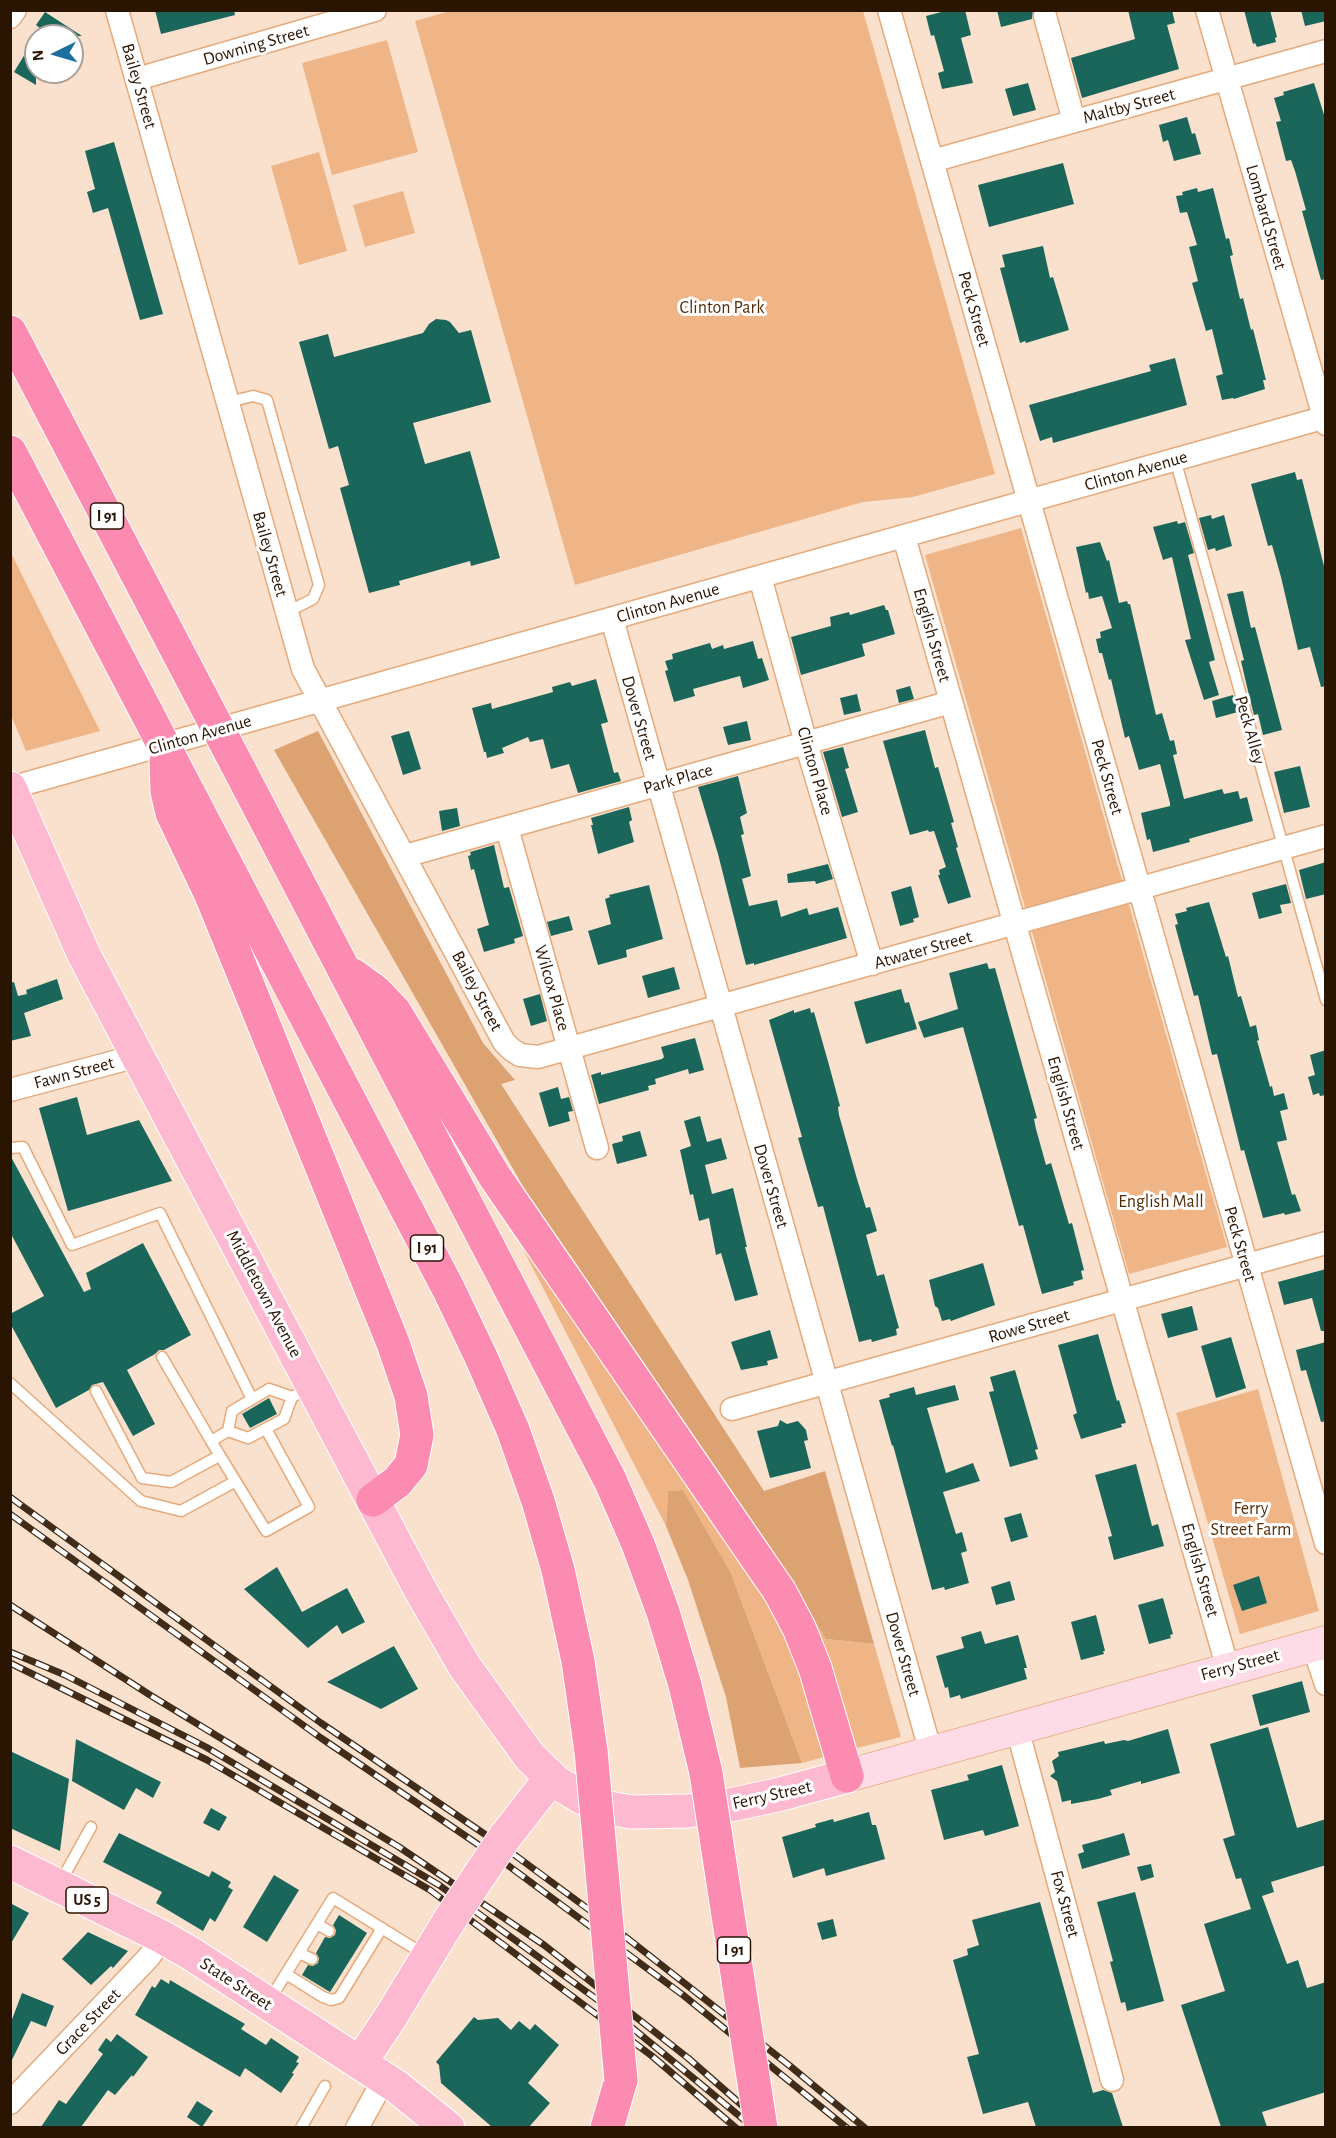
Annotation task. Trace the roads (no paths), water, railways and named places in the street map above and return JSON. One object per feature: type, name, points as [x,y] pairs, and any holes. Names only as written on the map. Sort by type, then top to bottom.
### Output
[{"type":"highway","name":"I 91","points":[[10,332],[610,1480],[638,1544],[669,1629],[688,1694],[706,1773],[760,2127]]},
{"type":"highway","name":"I 91","points":[[10,452],[148,715],[170,768],[453,1299],[482,1357],[509,1421],[538,1501],[558,1570],[578,1661],[591,1751],[625,2127]]},
{"type":"highway","points":[[170,768],[172,813],[211,895],[243,973],[393,1343],[411,1396],[417,1435],[411,1465],[397,1482],[373,1500]]},
{"type":"highway","points":[[344,969],[375,991],[394,1012],[495,1177],[776,1586],[799,1628],[815,1668],[847,1776]]},
{"type":"highway","points":[[607,2127],[621,2080]]},
{"type":"main road","name":"Middletown Avenue","points":[[10,788],[84,955],[137,1056],[302,1391],[373,1500],[437,1620],[465,1667],[530,1757],[551,1778]]},
{"type":"main road","name":"Ferry Street","points":[[551,1778],[596,1804],[621,1811],[688,1811],[730,1805],[777,1795],[931,1753],[1319,1643]]},
{"type":"main road","points":[[372,2071],[428,1957],[449,1921],[506,1837],[551,1778]]},
{"type":"main road","name":"State Street","points":[[10,1862],[162,1937],[372,2071],[416,2101],[448,2127]]},
{"type":"street","points":[[10,17],[15,10]]},
{"type":"street","name":"Bailey Street","points":[[117,10],[303,669],[504,1042],[520,1055]]},
{"type":"street","name":"Downing Street","points":[[137,79],[375,10]]},
{"type":"street","name":"Peck Street","points":[[889,10],[1326,1543]]},
{"type":"street","name":"Lombard Street","points":[[1207,10],[1325,419]]},
{"type":"street","points":[[1045,16],[1074,121]]},
{"type":"street","name":"Maltby Street","points":[[932,161],[1326,51]]},
{"type":"street","name":"Clinton Avenue","points":[[10,788],[1175,459],[1325,419]]},
{"type":"street","name":"English Street","points":[[904,537],[1228,1669]]},
{"type":"street","name":"Clinton Place","points":[[760,577],[806,743],[872,964]]},
{"type":"street","name":"Dover Street","points":[[612,619],[931,1753]]},
{"type":"street","name":"Park Place","points":[[405,856],[951,702]]},
{"type":"street","name":"Wilcox Place","points":[[507,828],[597,1148]]},
{"type":"street","name":"Atwater Street","points":[[520,1055],[538,1057],[1326,836]]},
{"type":"street","name":"Fawn Street","points":[[10,1090],[137,1056]]},
{"type":"street","name":"Rowe Street","points":[[732,1409],[1326,1243]]},
{"type":"street","points":[[1319,1643],[1326,1684]]},
{"type":"street","name":"Fox Street","points":[[1017,1728],[1112,2080]]},
{"type":"street","name":"Grace Street","points":[[10,2103],[149,1957],[162,1937]]},
{"type":"street","points":[[357,2127],[372,2071]]},
{"type":"lane","points":[[228,402],[257,396],[267,400],[313,563],[319,585],[317,592],[313,598],[287,612]]},
{"type":"lane","name":"Peck Alley","points":[[1175,459],[1326,1000]]},
{"type":"lane","points":[[10,1148],[23,1147],[72,1245],[160,1213],[252,1399]]},
{"type":"lane","points":[[162,1357],[234,1482],[266,1531],[309,1507],[266,1429]]},
{"type":"lane","points":[[10,1383],[141,1501],[181,1511],[234,1482]]},
{"type":"lane","points":[[211,1441],[228,1431],[232,1410],[269,1389],[302,1391],[285,1419],[248,1438],[228,1431]]},
{"type":"lane","points":[[96,1391],[142,1478],[171,1482],[219,1456]]},
{"type":"lane","points":[[59,1886],[91,1827]]},
{"type":"lane","points":[[267,2004],[333,1898],[428,1957]]},
{"type":"lane","points":[[317,1924],[329,1931]]},
{"type":"lane","points":[[286,1974],[323,1997],[331,2000],[339,1998],[345,1979],[362,1951],[382,1928]]},
{"type":"lane","points":[[299,1953],[312,1959]]},
{"type":"lane","points":[[301,2127],[325,2086]]},
{"type":"railway","points":[[10,1497],[321,1723],[508,1850],[618,1931],[865,2128]]},
{"type":"railway","points":[[10,1514],[321,1738],[498,1858],[683,1995],[847,2128]]},
{"type":"railway","points":[[10,1605],[150,1695],[399,1847],[544,1945],[688,2058],[768,2128]]},
{"type":"railway","points":[[10,1652],[65,1675],[206,1747],[439,1885],[602,2003],[754,2128]]},
{"type":"railway","points":[[10,1663],[207,1760],[430,1890],[652,2056],[736,2128]]},
{"type":"park label","name":"Clinton Park","points":[[722,308]]},
{"type":"park label","name":"English Mall","points":[[1161,1202]]},
{"type":"park label","name":"Ferry Street Farm","points":[[1251,1519]]}]
